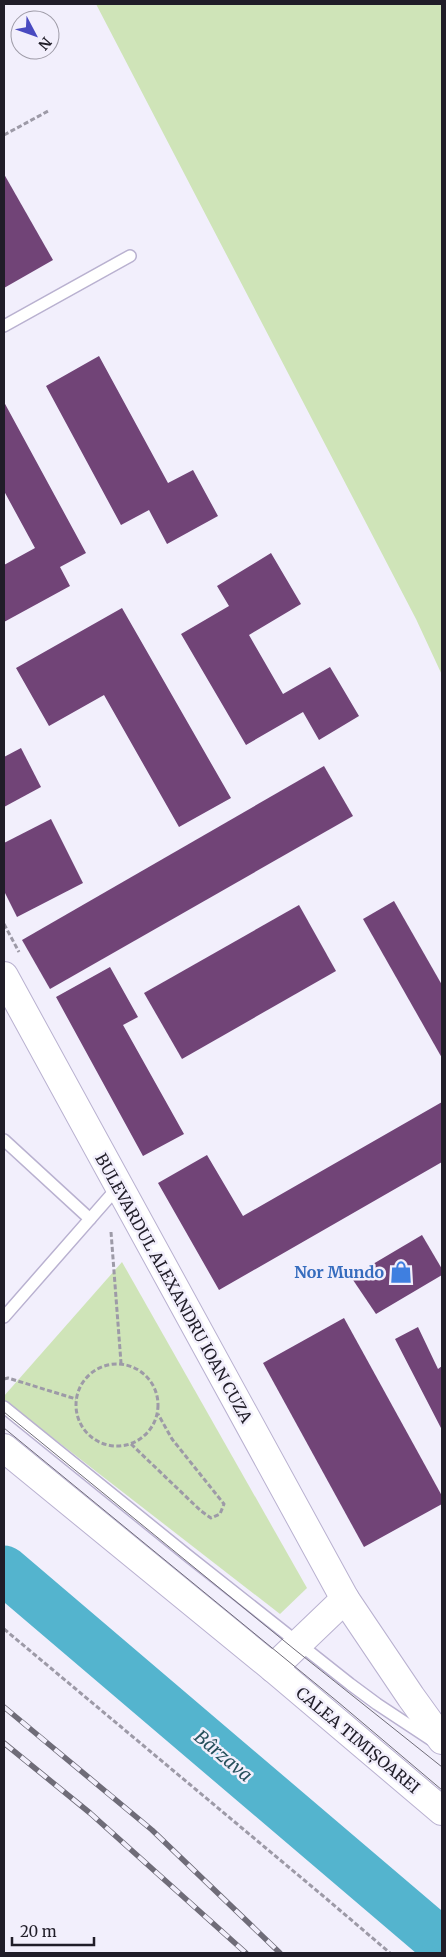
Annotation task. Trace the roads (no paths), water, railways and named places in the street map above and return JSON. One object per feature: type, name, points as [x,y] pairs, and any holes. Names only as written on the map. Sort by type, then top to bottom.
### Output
[{"type":"main road","name":"BULEVARDUL ALEXANDRU IOAN CUZA","points":[[4,976],[113,1192],[345,1599]]},
{"type":"main road","name":"CALEA TIMIȘOAREI","points":[[4,1448],[273,1668],[442,1811]]},
{"type":"main road","points":[[273,1668],[345,1599],[416,1705],[442,1740]]},
{"type":"lane","points":[[4,326],[130,256]]},
{"type":"lane","points":[[4,1140],[90,1219]]},
{"type":"lane","points":[[4,1317],[113,1192]]},
{"type":"lane","points":[[4,1407],[299,1644],[377,1704],[442,1746]]},
{"type":"waterway","name":"Bârzava","points":[[4,1570],[442,1943]]},
{"type":"tram line","points":[[4,1412],[294,1649],[442,1767]]},
{"type":"tram line","points":[[4,1428],[338,1702],[442,1790]]},
{"type":"railway","points":[[4,1707],[152,1830],[280,1953]]},
{"type":"railway","points":[[4,1743],[90,1813],[246,1953]]},
{"type":"place","name":"Nor Mundo","points":[[401,1272]]}]
